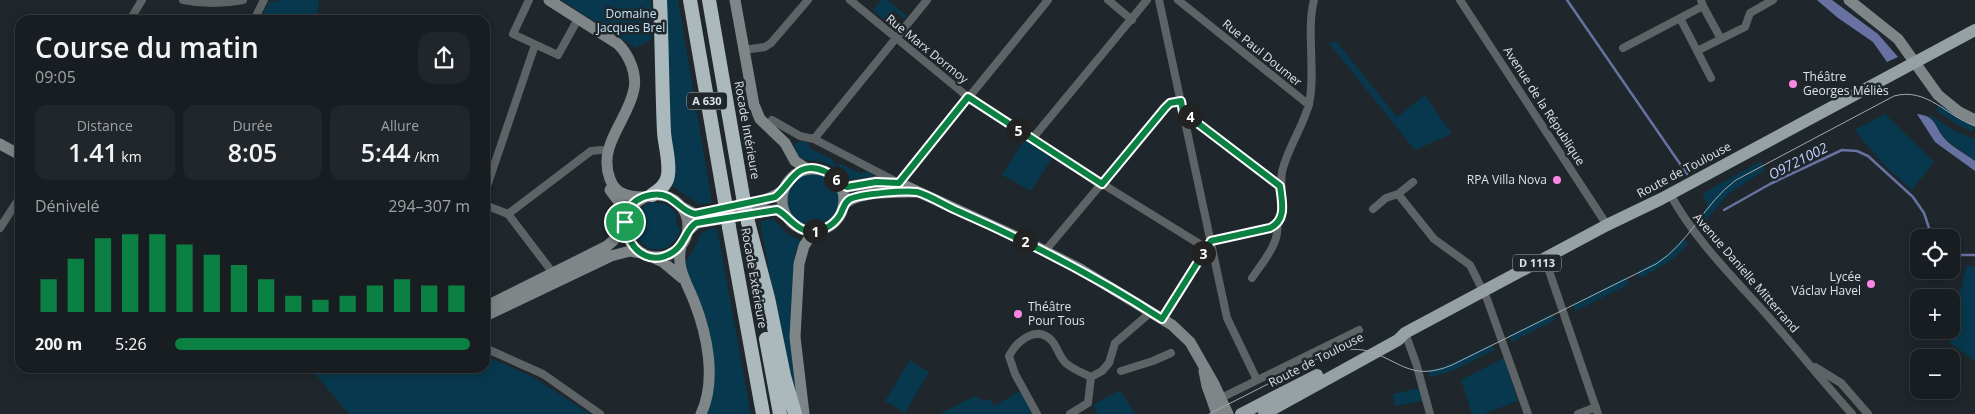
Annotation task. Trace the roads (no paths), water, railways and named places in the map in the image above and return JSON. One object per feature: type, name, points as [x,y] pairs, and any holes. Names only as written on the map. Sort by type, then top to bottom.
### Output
[{"type":"highway","points":[[647,196],[660,190],[668,177],[664,134],[660,0]]},
{"type":"highway","name":"Rocade Extérieure","points":[[690,0],[762,414]]},
{"type":"highway","name":"Rocade Intérieure","points":[[709,0],[780,414]]},
{"type":"highway","points":[[748,222],[768,298],[784,376],[795,414]]},
{"type":"main road","name":"Route de Toulouse","points":[[1264,414],[1398,340],[1405,333],[1670,194],[1975,30]]},
{"type":"main road","name":"Route de Toulouse","points":[[1241,414],[1394,335],[1405,333]]},
{"type":"street","points":[[133,15],[142,0]]},
{"type":"street","points":[[183,0],[199,3],[228,3],[243,0]]},
{"type":"street","points":[[256,15],[264,0]]},
{"type":"street","points":[[529,0],[513,34],[558,55],[578,19]]},
{"type":"street","points":[[549,0],[624,50],[632,66],[634,82],[631,100],[607,150],[608,174],[618,192],[633,197],[668,196],[695,214],[775,197],[792,176],[807,169]]},
{"type":"street","points":[[735,0],[754,105],[760,119],[788,148],[795,161],[807,169],[824,171],[847,187],[876,182],[899,183]]},
{"type":"street","points":[[744,50],[764,47],[772,43],[808,0]]},
{"type":"street","name":"Rue Marx Dormoy","points":[[850,0],[895,39],[968,97],[1102,184],[1195,241],[1208,244]]},
{"type":"street","points":[[814,139],[927,0]]},
{"type":"street","points":[[899,183],[1048,0]]},
{"type":"street","points":[[1108,0],[1132,20]]},
{"type":"street","points":[[1032,139],[1147,0]]},
{"type":"street","points":[[1159,0],[1209,232],[1208,244],[1227,318],[1257,380]]},
{"type":"street","name":"Rue Paul Doumer","points":[[1178,0],[1309,105]]},
{"type":"street","name":"Avenue de la République","points":[[1460,0],[1607,226]]},
{"type":"street","points":[[1697,51],[1745,27],[1750,12],[1773,0]]},
{"type":"street","points":[[1849,0],[1898,39],[1938,95],[1959,112],[1975,120]]},
{"type":"street","points":[[1162,319],[1208,244],[1270,228],[1276,225],[1280,218],[1283,208],[1280,186],[1283,171],[1309,105],[1311,2]]},
{"type":"street","points":[[1623,48],[1680,18],[1702,3],[1720,39]]},
{"type":"street","points":[[1680,18],[1711,78]]},
{"type":"street","points":[[608,38],[622,61],[627,83],[621,107],[602,150],[603,176],[610,190],[622,206],[628,240],[634,248],[663,262],[682,278]]},
{"type":"street","points":[[490,177],[535,45]]},
{"type":"street","points":[[1045,252],[1165,108],[1170,103],[1181,101]]},
{"type":"street","points":[[1183,112],[1280,186]]},
{"type":"street","points":[[772,120],[800,136],[814,139],[899,183],[1080,269],[1162,319],[1190,342],[1203,362],[1228,414]]},
{"type":"street","points":[[786,216],[782,198],[785,186],[788,148],[800,136]]},
{"type":"street","points":[[0,144],[15,152]]},
{"type":"street","points":[[508,214],[591,151],[602,150]]},
{"type":"street","points":[[838,182],[844,198],[843,206]]},
{"type":"street","points":[[1373,209],[1386,198],[1398,194],[1413,182]]},
{"type":"street","points":[[701,414],[708,395],[708,367],[700,319],[694,300],[682,278],[679,263],[681,246],[688,231],[696,223],[777,210],[803,230],[818,230],[827,227],[837,219],[843,206],[849,199],[879,194],[918,192]]},
{"type":"street","points":[[1398,194],[1434,239],[1470,265],[1483,291],[1528,414]]},
{"type":"street","name":"Avenue Danielle Mitterrand","points":[[1670,194],[1683,217],[1701,241],[1811,364],[1852,414]]},
{"type":"street","points":[[490,304],[607,246],[614,240],[625,223],[632,207],[647,196]]},
{"type":"street","points":[[0,228],[15,206]]},
{"type":"street","points":[[681,206],[688,222],[688,231]]},
{"type":"street","points":[[490,207],[508,214],[553,273]]},
{"type":"street","points":[[1252,278],[1276,238],[1278,230],[1276,225]]},
{"type":"street","points":[[804,414],[795,337],[797,287],[799,264],[804,246],[818,230]]},
{"type":"street","points":[[490,314],[611,256],[630,251],[647,255],[668,255],[681,246]]},
{"type":"street","points":[[1546,259],[1597,411],[1578,414]]},
{"type":"street","points":[[1091,377],[1102,371],[1109,363],[1116,343],[1151,312]]},
{"type":"street","points":[[1223,397],[1359,330]]},
{"type":"street","points":[[1405,333],[1416,363],[1430,414]]},
{"type":"street","points":[[1037,414],[1011,365],[1009,356],[1013,348],[1024,338],[1039,334],[1050,339],[1065,364],[1091,377]]},
{"type":"street","points":[[490,350],[543,374],[600,414]]},
{"type":"street","points":[[1121,370],[1153,361],[1171,353]]},
{"type":"street","points":[[1203,362],[1207,386],[1217,414]]},
{"type":"street","name":"Avenue Danielle Mitterrand","points":[[1811,364],[1841,383],[1868,414]]},
{"type":"street","points":[[1070,414],[1088,403],[1091,377]]},
{"type":"waterway","name":"O9721002","points":[[1567,0],[1687,174]]},
{"type":"waterway","name":"O9721002","points":[[1724,210],[1770,184],[1842,150],[1857,151],[1868,156],[1913,197],[1924,213],[1930,229]]},
{"type":"waterway","name":"O9721002","points":[[1960,255],[1975,255]]},
{"type":"tram line","points":[[1209,414],[1321,357],[1341,350],[1363,350],[1414,370],[1437,370],[1452,365],[1656,264],[1678,245],[1715,200],[1736,180],[1894,96],[1916,95],[1975,126]]},
{"type":"place","name":"Théâtre Georges Méliès","points":[[1793,84]]},
{"type":"place","name":"RPA Villa Nova","points":[[1557,180]]},
{"type":"place","name":"Lycée Václav Havel","points":[[1871,284]]},
{"type":"place","name":"Théâtre Pour Tous","points":[[1018,314]]},
{"type":"park label","name":"Domaine Jacques Brel","points":[[631,21]]}]
